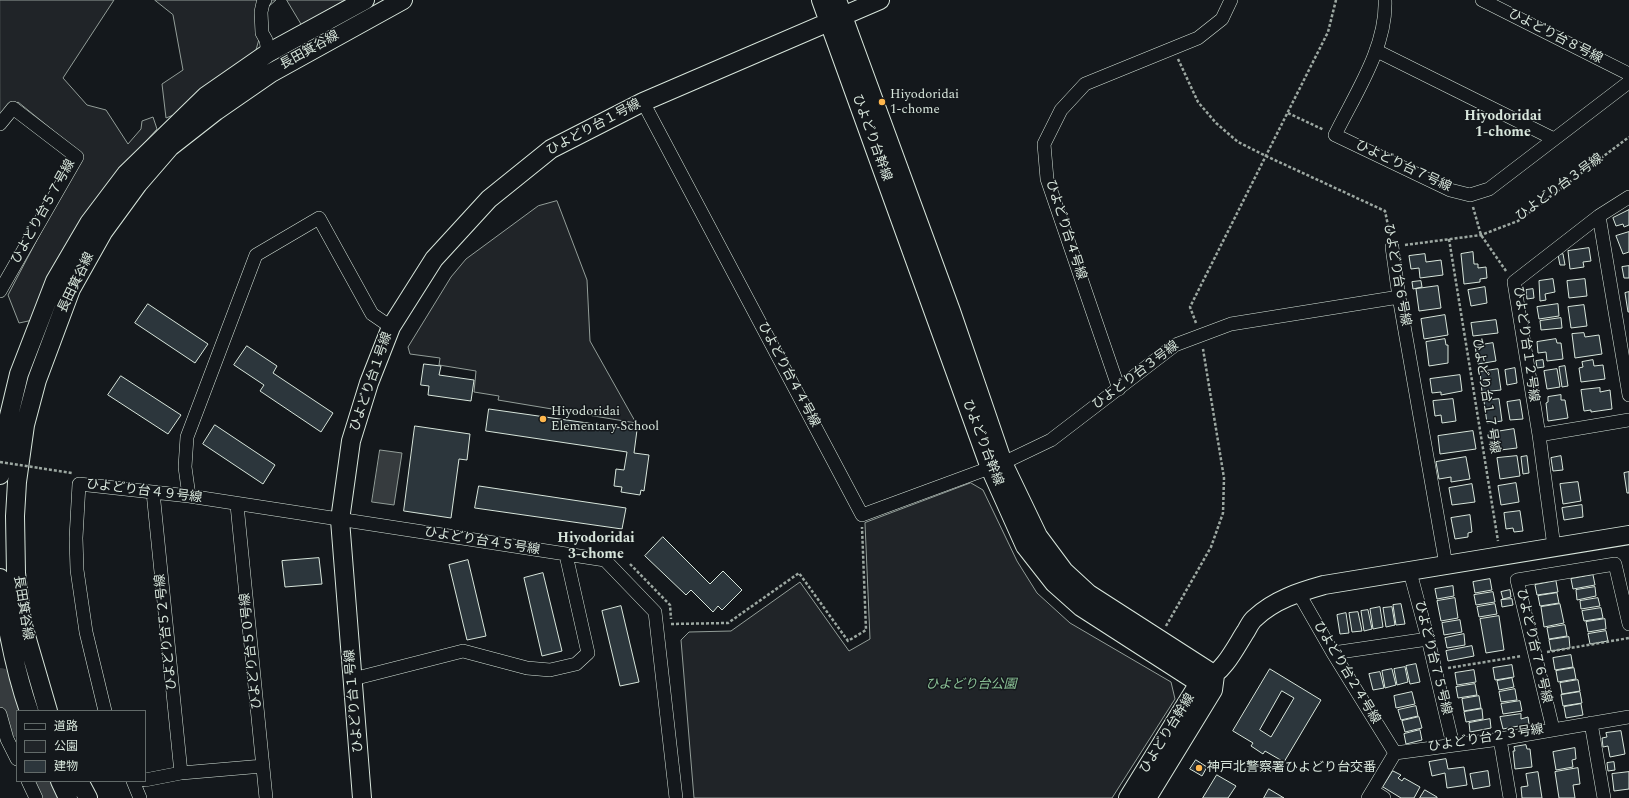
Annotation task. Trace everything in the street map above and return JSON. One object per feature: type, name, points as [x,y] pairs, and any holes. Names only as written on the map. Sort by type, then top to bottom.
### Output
[{"type":"street","points":[[266,0],[261,12],[262,33],[266,40],[268,53]]},
{"type":"street","name":"長田箕谷線","points":[[48,710],[22,622],[16,573],[15,516],[6,478],[8,420],[19,374],[55,281],[89,223],[126,174],[206,96],[268,53],[365,0]]},
{"type":"street","name":"長田箕谷線","points":[[6,478],[26,424],[36,380],[70,289],[103,232],[138,184],[170,147],[216,111],[271,73],[403,0]]},
{"type":"street","name":"ひよどり台幹線","points":[[821,0],[836,13],[951,311],[996,465],[1038,536],[1064,571],[1089,594],[1209,683]]},
{"type":"street","name":"ひよどり台１号線","points":[[362,798],[340,520],[351,441],[369,383],[391,327],[434,259],[489,199],[551,149],[643,102],[836,13],[880,0]]},
{"type":"street","name":"ひよどり台４号線","points":[[1118,389],[1047,179],[1044,144],[1061,110],[1085,84],[1198,38],[1222,19],[1231,0]]},
{"type":"street","points":[[1335,135],[1377,51],[1386,9],[1385,0]]},
{"type":"street","name":"ひよどり台８号線","points":[[1482,0],[1629,74]]},
{"type":"street","points":[[1377,51],[1554,139]]},
{"type":"street","points":[[1470,195],[1489,189],[1629,82]]},
{"type":"street","name":"ひよどり台４４号線","points":[[643,102],[862,515]]},
{"type":"street","name":"ひよどり台５７号線","points":[[0,124],[13,108],[77,158],[0,291]]},
{"type":"street","name":"ひよどり台７号線","points":[[1335,135],[1450,190],[1470,195]]},
{"type":"street","name":"ひよどり台１２号線","points":[[1554,547],[1539,435],[1514,282],[1600,216],[1629,197]]},
{"type":"street","points":[[1600,216],[1629,395]]},
{"type":"street","points":[[189,496],[185,467],[187,437],[256,255],[319,218],[372,314],[391,327]]},
{"type":"street","name":"ひよどり台６号線","points":[[1392,247],[1399,297],[1446,565]]},
{"type":"street","name":"ひよどり台３号線","points":[[996,465],[1051,440],[1175,345],[1232,324],[1399,297]]},
{"type":"street","points":[[1539,435],[1629,420]]},
{"type":"street","points":[[862,515],[996,465]]},
{"type":"street","name":"ひよどり台４９号線","points":[[105,710],[86,632],[77,570],[76,538],[79,484],[189,496],[237,505],[340,520]]},
{"type":"street","name":"ひよどり台５２号線","points":[[153,492],[181,773]]},
{"type":"street","name":"ひよどり台５０号線","points":[[237,505],[266,798]]},
{"type":"street","name":"ひよどり台４５号線","points":[[340,520],[605,560],[655,612],[676,798]]},
{"type":"street","points":[[1209,683],[1225,663],[1254,618],[1276,602],[1298,592],[1324,585],[1629,535]]},
{"type":"street","points":[[353,679],[463,651],[527,668],[550,670],[576,664],[588,653],[566,555]]},
{"type":"street","name":"ひよどり台７６号線","points":[[1553,729],[1517,580],[1615,564],[1629,624]]},
{"type":"street","name":"ひよどり台７５号線","points":[[1410,572],[1428,638],[1453,745]]},
{"type":"street","name":"長田箕谷線","points":[[0,578],[6,622],[20,685],[29,710]]},
{"type":"street","name":"ひよどり台２４号線","points":[[1298,592],[1333,654],[1395,753]]},
{"type":"street","points":[[1333,654],[1428,638]]},
{"type":"street","name":"ひよどり台幹線","points":[[1128,798],[1209,683]]},
{"type":"street","name":"ひよどり台幹線","points":[[1147,798],[1209,683]]},
{"type":"street","points":[[0,714],[7,739],[16,757]]},
{"type":"street","name":"ひよどり台２３号線","points":[[1395,753],[1500,739],[1629,717]]},
{"type":"street","points":[[1591,723],[1604,798]]},
{"type":"street","points":[[1500,739],[1510,798]]},
{"type":"street","points":[[1384,798],[1371,794],[1395,753]]},
{"type":"street","points":[[146,779],[181,773],[263,766]]},
{"type":"street","points":[[28,782],[36,798]]},
{"type":"street","points":[[60,782],[68,798]]},
{"type":"street","points":[[80,782],[88,798]]},
{"type":"street","points":[[137,782],[140,798]]},
{"type":"path","name":"ひよどり台６号線","points":[[1174,48],[1186,78],[1198,102],[1216,122],[1238,142],[1385,211],[1392,247]]},
{"type":"path","points":[[1288,113],[1335,135]]},
{"type":"path","name":"ひよどり台３号線","points":[[1392,247],[1481,235],[1518,222],[1629,137]]},
{"type":"path","points":[[1470,195],[1481,235],[1514,282]]},
{"type":"path","name":"ひよどり台１７号線","points":[[1450,239],[1500,556]]},
{"type":"path","points":[[0,462],[73,473],[79,484]]},
{"type":"path","points":[[672,624],[728,623],[799,573],[848,641],[866,630],[862,515]]},
{"type":"green space","points":[[0,0],[114,0],[63,78],[87,105],[106,110],[128,144],[141,129],[142,121],[153,117],[157,129],[118,172],[33,320],[19,323],[8,295],[82,154],[18,102],[0,116]]},
{"type":"green space","points":[[155,0],[276,0],[268,7],[256,50],[210,84],[181,112],[166,118],[162,84],[183,70],[173,15]]},
{"type":"green space","points":[[287,0],[345,0],[302,25]]},
{"type":"green space","points":[[557,201],[587,280],[590,341],[636,423],[498,400],[499,396],[474,392],[476,371],[439,365],[440,358],[410,354],[408,347],[451,277],[466,259],[538,206]]},
{"type":"green space","name":"ひよどり台公園","points":[[971,483],[983,490],[1017,561],[1037,593],[1070,623],[1171,682],[1175,699],[1112,798],[694,798],[681,640],[689,632],[731,631],[800,582],[849,651],[870,639],[865,523]]},
{"type":"shaded area","points":[[380,450],[402,453],[394,505],[372,502]]},
{"type":"building","points":[[1629,210],[1629,225],[1624,227],[1623,224],[1616,226],[1613,218]]},
{"type":"building","points":[[1629,232],[1629,252],[1623,254],[1616,236]]},
{"type":"building","points":[[1589,248],[1591,261],[1583,262],[1584,267],[1570,269],[1568,251]]},
{"type":"building","points":[[1473,252],[1474,264],[1478,264],[1478,268],[1486,267],[1487,278],[1480,279],[1480,282],[1464,284],[1461,254]]},
{"type":"building","points":[[1425,254],[1426,262],[1441,260],[1443,275],[1420,278],[1419,268],[1411,269],[1409,256]]},
{"type":"building","points":[[1563,254],[1565,265],[1560,265],[1558,255]]},
{"type":"building","points":[[1629,266],[1629,278],[1624,278],[1622,267]]},
{"type":"building","points":[[1553,279],[1555,292],[1545,294],[1546,300],[1540,301],[1539,281]]},
{"type":"building","points":[[1585,279],[1587,296],[1569,298],[1567,281]]},
{"type":"building","points":[[1421,281],[1422,287],[1413,289],[1412,282]]},
{"type":"building","points":[[1438,286],[1441,308],[1419,311],[1416,289]]},
{"type":"building","points":[[1485,287],[1487,303],[1471,306],[1468,290]]},
{"type":"building","points":[[1533,289],[1534,298],[1527,299],[1526,290]]},
{"type":"building","points":[[1629,292],[1629,312],[1628,312],[1625,293]]},
{"type":"building","points":[[148,304],[208,344],[195,363],[135,323]]},
{"type":"building","points":[[1558,304],[1559,316],[1539,319],[1537,307]]},
{"type":"building","points":[[1584,305],[1587,326],[1571,328],[1568,307]]},
{"type":"building","points":[[1445,315],[1448,335],[1424,339],[1421,319]]},
{"type":"building","points":[[1561,318],[1562,328],[1541,330],[1540,321]]},
{"type":"building","points":[[1496,320],[1498,333],[1473,336],[1471,323]]},
{"type":"building","points":[[1584,333],[1585,337],[1599,335],[1602,354],[1575,358],[1572,334]]},
{"type":"building","points":[[1445,339],[1446,345],[1448,345],[1448,363],[1429,366],[1426,342]]},
{"type":"building","points":[[1556,339],[1557,343],[1561,343],[1563,359],[1547,361],[1546,352],[1538,353],[1537,342]]},
{"type":"building","points":[[1493,343],[1496,361],[1478,364],[1475,346]]},
{"type":"building","points":[[247,346],[277,366],[273,373],[333,413],[321,432],[260,391],[264,385],[234,365]]},
{"type":"building","points":[[1543,360],[1544,367],[1537,368],[1536,361]]},
{"type":"building","points":[[1593,360],[1594,366],[1603,365],[1605,379],[1581,382],[1579,368],[1583,367],[1582,362]]},
{"type":"building","points":[[424,364],[441,366],[439,375],[474,380],[471,401],[428,395],[429,386],[421,385]]},
{"type":"building","points":[[1565,366],[1568,386],[1562,387],[1559,367]]},
{"type":"building","points":[[1515,368],[1517,383],[1507,385],[1505,370]]},
{"type":"building","points":[[1498,369],[1501,390],[1482,392],[1480,372]]},
{"type":"building","points":[[1557,369],[1560,387],[1547,389],[1544,371]]},
{"type":"building","points":[[1460,375],[1462,391],[1441,395],[1441,392],[1432,393],[1430,379]]},
{"type":"building","points":[[121,376],[181,415],[168,434],[108,395]]},
{"type":"building","points":[[1600,388],[1600,392],[1610,390],[1612,409],[1591,412],[1591,410],[1584,411],[1581,390]]},
{"type":"building","points":[[1561,395],[1561,400],[1565,400],[1568,418],[1548,421],[1546,403],[1548,402],[1548,397]]},
{"type":"building","points":[[1453,399],[1456,421],[1442,423],[1441,415],[1435,416],[1433,401]]},
{"type":"building","points":[[1499,399],[1502,421],[1487,423],[1484,401]]},
{"type":"building","points":[[1520,400],[1523,419],[1510,420],[1507,402]]},
{"type":"building","points":[[489,409],[637,430],[634,453],[649,455],[644,491],[641,490],[640,495],[621,492],[622,487],[614,486],[616,469],[624,470],[627,452],[486,431]]},
{"type":"building","points":[[215,425],[275,465],[263,484],[203,444]]},
{"type":"building","points":[[415,426],[470,434],[467,460],[459,459],[451,518],[404,511]]},
{"type":"building","points":[[1514,429],[1517,448],[1492,451],[1489,433]]},
{"type":"building","points":[[1473,431],[1476,449],[1440,454],[1438,436]]},
{"type":"building","points":[[1517,456],[1520,476],[1500,479],[1497,458]]},
{"type":"building","points":[[1527,456],[1529,473],[1523,474],[1521,457]]},
{"type":"building","points":[[1561,456],[1563,470],[1553,471],[1551,458]]},
{"type":"building","points":[[1466,457],[1470,479],[1451,482],[1451,477],[1439,479],[1436,462]]},
{"type":"building","points":[[1629,472],[1629,493],[1627,493],[1624,473]]},
{"type":"building","points":[[1578,482],[1581,501],[1563,504],[1560,484]]},
{"type":"building","points":[[1516,483],[1519,502],[1501,505],[1498,486]]},
{"type":"building","points":[[1472,484],[1475,502],[1452,505],[1449,488]]},
{"type":"building","points":[[479,486],[626,508],[622,529],[475,508]]},
{"type":"building","points":[[1582,505],[1583,517],[1564,520],[1562,508]]},
{"type":"building","points":[[1520,511],[1523,531],[1514,532],[1513,528],[1506,529],[1504,513]]},
{"type":"building","points":[[1470,515],[1472,532],[1468,533],[1468,537],[1455,539],[1451,518]]},
{"type":"building","points":[[663,537],[710,584],[723,571],[742,590],[722,610],[718,606],[713,612],[691,590],[686,595],[645,556]]},
{"type":"building","points":[[319,558],[322,584],[285,587],[282,561]]},
{"type":"building","points":[[468,560],[486,636],[467,640],[449,565]]},
{"type":"building","points":[[543,573],[562,651],[542,656],[524,578]]},
{"type":"building","points":[[1593,575],[1595,585],[1573,589],[1571,579]]},
{"type":"building","points":[[1490,579],[1492,590],[1475,593],[1473,582]]},
{"type":"building","points":[[1556,581],[1558,592],[1537,595],[1535,585]]},
{"type":"building","points":[[1453,586],[1454,596],[1437,599],[1435,589]]},
{"type":"building","points":[[1595,587],[1596,596],[1577,600],[1576,590]]},
{"type":"building","points":[[1510,590],[1511,597],[1503,599],[1501,592]]},
{"type":"building","points":[[1493,592],[1495,602],[1476,605],[1474,595]]},
{"type":"building","points":[[1557,593],[1559,603],[1540,606],[1538,596]]},
{"type":"building","points":[[1455,598],[1458,618],[1441,621],[1437,601]]},
{"type":"building","points":[[1598,598],[1600,606],[1581,609],[1580,601]]},
{"type":"building","points":[[1512,599],[1513,605],[1502,607],[1501,600]]},
{"type":"building","points":[[1401,604],[1405,624],[1396,625],[1393,605]]},
{"type":"building","points":[[1495,604],[1497,614],[1479,617],[1477,607]]},
{"type":"building","points":[[1560,604],[1564,623],[1544,627],[1541,607]]},
{"type":"building","points":[[621,606],[639,682],[620,686],[602,611]]},
{"type":"building","points":[[1380,607],[1383,627],[1373,629],[1370,609]]},
{"type":"building","points":[[1392,607],[1395,625],[1386,627],[1383,608]]},
{"type":"building","points":[[1601,608],[1603,618],[1584,621],[1582,611]]},
{"type":"building","points":[[1368,610],[1372,629],[1364,631],[1361,611]]},
{"type":"building","points":[[1358,612],[1362,631],[1352,632],[1349,613]]},
{"type":"building","points":[[1346,613],[1349,633],[1340,634],[1337,615]]},
{"type":"building","points":[[1499,616],[1504,650],[1486,653],[1480,619]]},
{"type":"building","points":[[1605,619],[1606,629],[1588,632],[1586,622]]},
{"type":"building","points":[[1460,620],[1462,632],[1444,635],[1442,623]]},
{"type":"building","points":[[1565,625],[1567,636],[1549,639],[1547,628]]},
{"type":"building","points":[[1606,631],[1608,641],[1590,644],[1588,634]]},
{"type":"building","points":[[1464,634],[1465,645],[1447,648],[1445,638]]},
{"type":"building","points":[[1569,637],[1570,648],[1551,651],[1549,640]]},
{"type":"building","points":[[1472,646],[1474,656],[1448,661],[1446,651]]},
{"type":"building","points":[[1571,655],[1573,667],[1555,670],[1553,658]]},
{"type":"building","points":[[1416,664],[1420,682],[1410,684],[1406,666]]},
{"type":"building","points":[[1512,665],[1514,677],[1495,680],[1493,668]]},
{"type":"building","points":[[1405,667],[1408,682],[1397,685],[1394,669]]},
{"type":"building","points":[[1574,668],[1576,679],[1558,682],[1556,671]]},
{"type":"building","points":[[1270,669],[1321,700],[1284,762],[1265,751],[1263,754],[1251,746],[1253,743],[1233,731]],"holes":[[[1282,691],[1294,698],[1271,737],[1260,730]]]},
{"type":"building","points":[[1392,669],[1396,685],[1385,688],[1382,671]]},
{"type":"building","points":[[1474,670],[1476,682],[1457,685],[1455,673]]},
{"type":"building","points":[[1380,672],[1384,688],[1373,690],[1369,674]]},
{"type":"building","points":[[1512,678],[1514,687],[1499,690],[1497,681]]},
{"type":"building","points":[[1578,680],[1580,691],[1562,694],[1560,683]]},
{"type":"building","points":[[1475,684],[1477,695],[1458,698],[1456,687]]},
{"type":"building","points":[[1515,689],[1517,700],[1501,702],[1499,692]]},
{"type":"building","points":[[1412,692],[1415,704],[1396,708],[1394,696]]},
{"type":"building","points":[[1580,692],[1582,703],[1563,706],[1561,695]]},
{"type":"building","points":[[1479,696],[1481,708],[1464,711],[1462,699]]},
{"type":"building","points":[[1520,701],[1522,711],[1503,714],[1501,704]]},
{"type":"building","points":[[1581,704],[1583,715],[1566,718],[1564,707]]},
{"type":"building","points":[[1416,706],[1418,716],[1401,720],[1398,710]]},
{"type":"building","points":[[1482,709],[1483,719],[1466,722],[1464,712]]},
{"type":"building","points":[[1521,714],[1521,719],[1528,717],[1529,724],[1503,729],[1500,717]]},
{"type":"building","points":[[1419,717],[1422,728],[1405,732],[1402,721]]},
{"type":"building","points":[[1490,719],[1491,728],[1470,732],[1469,723]]},
{"type":"building","points":[[1420,730],[1422,740],[1406,744],[1404,734]]},
{"type":"building","points":[[1621,731],[1625,754],[1610,757],[1608,746],[1603,747],[1602,738],[1607,737],[1606,733]]},
{"type":"building","points":[[1526,745],[1527,749],[1530,749],[1532,767],[1515,769],[1514,747]]},
{"type":"building","points":[[1575,748],[1576,759],[1572,760],[1573,767],[1556,770],[1553,752]]},
{"type":"building","points":[[1446,759],[1448,769],[1464,767],[1467,785],[1447,788],[1445,773],[1432,776],[1429,762]]},
{"type":"building","name":"神戸北警察署ひよどり台交番","points":[[1196,760],[1207,767],[1202,776],[1190,769]]},
{"type":"building","points":[[1614,762],[1615,770],[1608,771],[1607,763]]},
{"type":"building","points":[[1578,768],[1580,784],[1573,785],[1575,798],[1559,798],[1555,772]]},
{"type":"building","points":[[1393,771],[1401,775],[1398,778],[1402,781],[1404,778],[1420,787],[1414,798],[1401,798],[1383,787]]},
{"type":"building","points":[[1488,771],[1490,786],[1473,789],[1470,774]]},
{"type":"building","points":[[1538,772],[1542,798],[1522,798],[1521,787],[1528,786],[1526,774]]},
{"type":"building","points":[[1629,772],[1629,789],[1614,791],[1612,774]]},
{"type":"building","points":[[1217,775],[1236,786],[1228,798],[1203,798]]},
{"type":"building","points":[[1269,789],[1284,798],[1264,798]]},
{"type":"building","points":[[1425,790],[1437,797],[1437,798],[1420,798]]},
{"type":"waterway","points":[[0,681],[16,721]]},
{"type":"waterway","points":[[40,782],[48,798]]},
{"type":"place","name":"Hiyodoridai 1-chome","points":[[882,102]]},
{"type":"place","name":"Hiyodoridai Elementary School","points":[[543,419]]},
{"type":"place","name":"神戸北警察署ひよどり台交番","points":[[1199,768]]},
{"type":"district","name":"Hiyodoridai 1-chome","points":[[1503,126]]},
{"type":"district","name":"Hiyodoridai 3-chome","points":[[596,548]]}]
